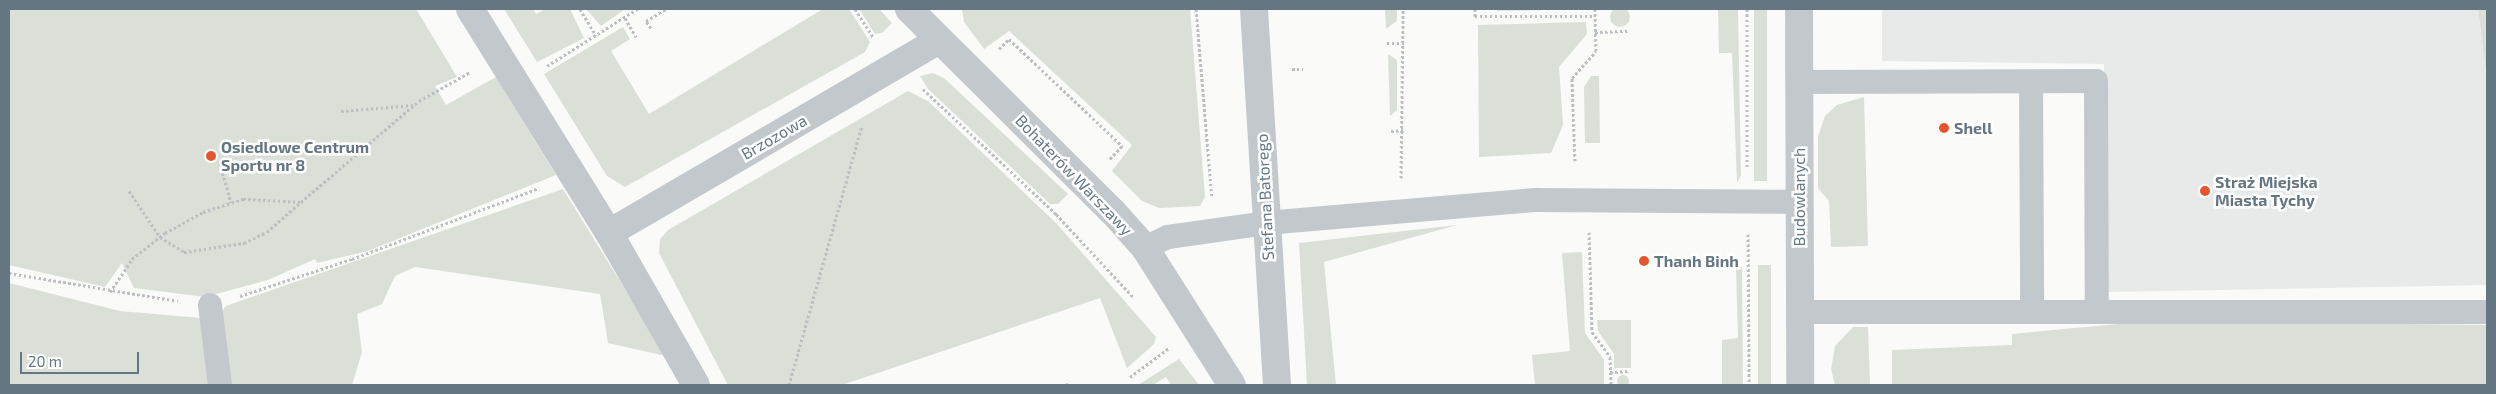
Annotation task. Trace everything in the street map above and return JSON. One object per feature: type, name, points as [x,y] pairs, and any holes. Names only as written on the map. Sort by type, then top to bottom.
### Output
[{"type":"street","points":[[470,9],[573,172],[696,385]]},
{"type":"street","name":"Bohaterów Warszawy","points":[[909,9],[1093,189],[1145,248],[1232,385]]},
{"type":"street","name":"Stefana Batorego","points":[[1254,9],[1277,385]]},
{"type":"street","name":"Budowlanych","points":[[1799,9],[1798,202],[1800,385]]},
{"type":"street","name":"Brzozowa","points":[[609,233],[939,40]]},
{"type":"lane","points":[[1800,82],[2096,81],[2097,310]]},
{"type":"lane","points":[[2031,82],[2032,311]]},
{"type":"lane","points":[[1145,248],[1168,237],[1266,223],[1536,200],[1798,202]]},
{"type":"lane","points":[[210,305],[220,385]]},
{"type":"lane","points":[[1800,312],[2097,310],[2487,312]]},
{"type":"path","points":[[580,9],[596,36]]},
{"type":"path","points":[[537,72],[637,9]]},
{"type":"path","points":[[651,28],[646,21],[666,9]]},
{"type":"path","points":[[855,9],[879,46]]},
{"type":"path","points":[[1196,9],[1212,202]]},
{"type":"path","points":[[1401,178],[1404,130],[1403,9]]},
{"type":"path","points":[[1474,9],[1475,16],[1595,16]]},
{"type":"path","points":[[1575,161],[1572,78],[1596,51],[1594,9]]},
{"type":"path","points":[[625,18],[636,37]]},
{"type":"path","points":[[1595,32],[1630,31]]},
{"type":"path","points":[[992,56],[1009,39],[1122,146],[1102,168]]},
{"type":"path","points":[[1386,42],[1404,43]]},
{"type":"path","points":[[129,192],[160,237],[184,252],[244,243],[267,232],[414,105],[499,56]]},
{"type":"path","points":[[917,87],[1056,214],[1135,300]]},
{"type":"path","points":[[342,111],[414,105]]},
{"type":"path","points":[[789,385],[864,119]]},
{"type":"path","points":[[1391,131],[1404,130]]},
{"type":"path","points":[[220,163],[231,203]]},
{"type":"path","points":[[9,273],[110,292],[210,305],[352,260],[573,172]]},
{"type":"path","points":[[110,292],[132,259],[160,237],[231,203],[243,199],[301,202]]},
{"type":"path","points":[[1588,220],[1592,332],[1610,357],[1611,385]]},
{"type":"path","points":[[1130,377],[1176,343]]},
{"type":"path","points":[[1610,372],[1629,372]]},
{"type":"shaded area","points":[[1620,7],[1627,10],[1630,17],[1627,24],[1620,27],[1613,24],[1610,17],[1613,10]]},
{"type":"shaded area","name":"Osiedlowe Centrum Sportu nr 8","points":[[9,9],[416,9],[457,77],[435,86],[446,105],[496,77],[556,175],[368,251],[317,263],[315,259],[268,280],[205,297],[134,288],[122,263],[105,287],[9,265]]},
{"type":"shaded area","points":[[504,9],[533,9],[536,14],[546,9],[570,9],[584,38],[537,62]]},
{"type":"shaded area","points":[[586,9],[625,9],[601,26]]},
{"type":"shaded area","points":[[823,9],[849,9],[870,42],[865,52],[625,187],[607,176],[544,74],[623,27],[630,39],[611,51],[649,114]]},
{"type":"shaded area","points":[[859,9],[879,9],[892,23],[882,33],[875,34]]},
{"type":"shaded area","points":[[962,9],[1190,9],[1205,197],[1200,206],[1159,208],[1142,201],[1112,171],[1132,145],[1009,31],[984,49],[964,22]]},
{"type":"shaded area","points":[[1385,9],[1397,9],[1397,21],[1386,29]]},
{"type":"shaded area","points":[[1495,9],[1588,9],[1498,11]]},
{"type":"shaded area","points":[[1718,9],[1738,9],[1741,175],[1737,183],[1732,53],[1719,53]]},
{"type":"shaded area","points":[[1754,9],[1767,9],[1767,181],[1754,181]]},
{"type":"shaded area","points":[[1882,9],[2478,9],[2487,80],[2487,285],[2108,292],[2104,64],[1882,61]]},
{"type":"shaded area","points":[[2478,9],[2487,9],[2487,80]]},
{"type":"shaded area","points":[[1586,22],[1587,34],[1559,67],[1563,125],[1551,153],[1479,157],[1478,25]]},
{"type":"shaded area","points":[[1388,54],[1397,60],[1397,110],[1390,116]]},
{"type":"shaded area","points":[[933,73],[944,78],[1068,194],[1058,204],[1050,204],[928,89],[920,76]]},
{"type":"shaded area","points":[[1591,76],[1599,76],[1600,143],[1585,143],[1584,87]]},
{"type":"shaded area","points":[[908,91],[928,101],[1056,223],[1156,337],[1154,344],[1127,368],[1100,298],[842,385],[728,385],[659,253],[660,239],[668,230]]},
{"type":"shaded area","points":[[1864,97],[1868,246],[1831,247],[1829,201],[1818,188],[1818,137],[1825,116],[1837,105]]},
{"type":"shaded area","points":[[563,189],[666,356],[608,343],[600,294],[415,267],[395,276],[382,304],[357,314],[362,352],[352,385],[231,385],[220,314],[226,306]]},
{"type":"shaded area","points":[[1457,225],[1324,262],[1336,385],[1307,385],[1299,243]]},
{"type":"shaded area","points":[[1582,252],[1585,333],[1604,360],[1604,385],[1535,385],[1532,355],[1570,351],[1562,253]]},
{"type":"shaded area","points":[[1758,265],[1771,265],[1771,385],[1758,385]]},
{"type":"shaded area","points":[[1742,267],[1743,385],[1722,385],[1722,340],[1738,338],[1736,268]]},
{"type":"shaded area","points":[[9,283],[120,311],[201,318],[209,385],[9,385]]},
{"type":"shaded area","points":[[1597,320],[1631,320],[1631,368],[1614,368],[1614,354],[1598,331]]},
{"type":"shaded area","points":[[2150,321],[2487,325],[2487,385],[1892,385],[1892,350],[2012,345],[2012,334]]},
{"type":"shaded area","points":[[1853,327],[1868,327],[1870,385],[1835,385],[1831,369],[1835,346]]},
{"type":"shaded area","points":[[1179,359],[1199,385],[1171,385],[1166,377],[1153,385],[1138,385]]},
{"type":"shaded area","points":[[1621,375],[1625,375],[1629,381],[1625,387],[1621,387],[1617,383],[1617,379]]},
{"type":"place","name":"Shell","points":[[1944,128]]},
{"type":"place","name":"Osiedlowe Centrum Sportu nr 8","points":[[211,156]]},
{"type":"place","name":"Straż Miejska Miasta Tychy","points":[[2205,191]]},
{"type":"place","name":"Thanh Binh","points":[[1644,261]]}]
